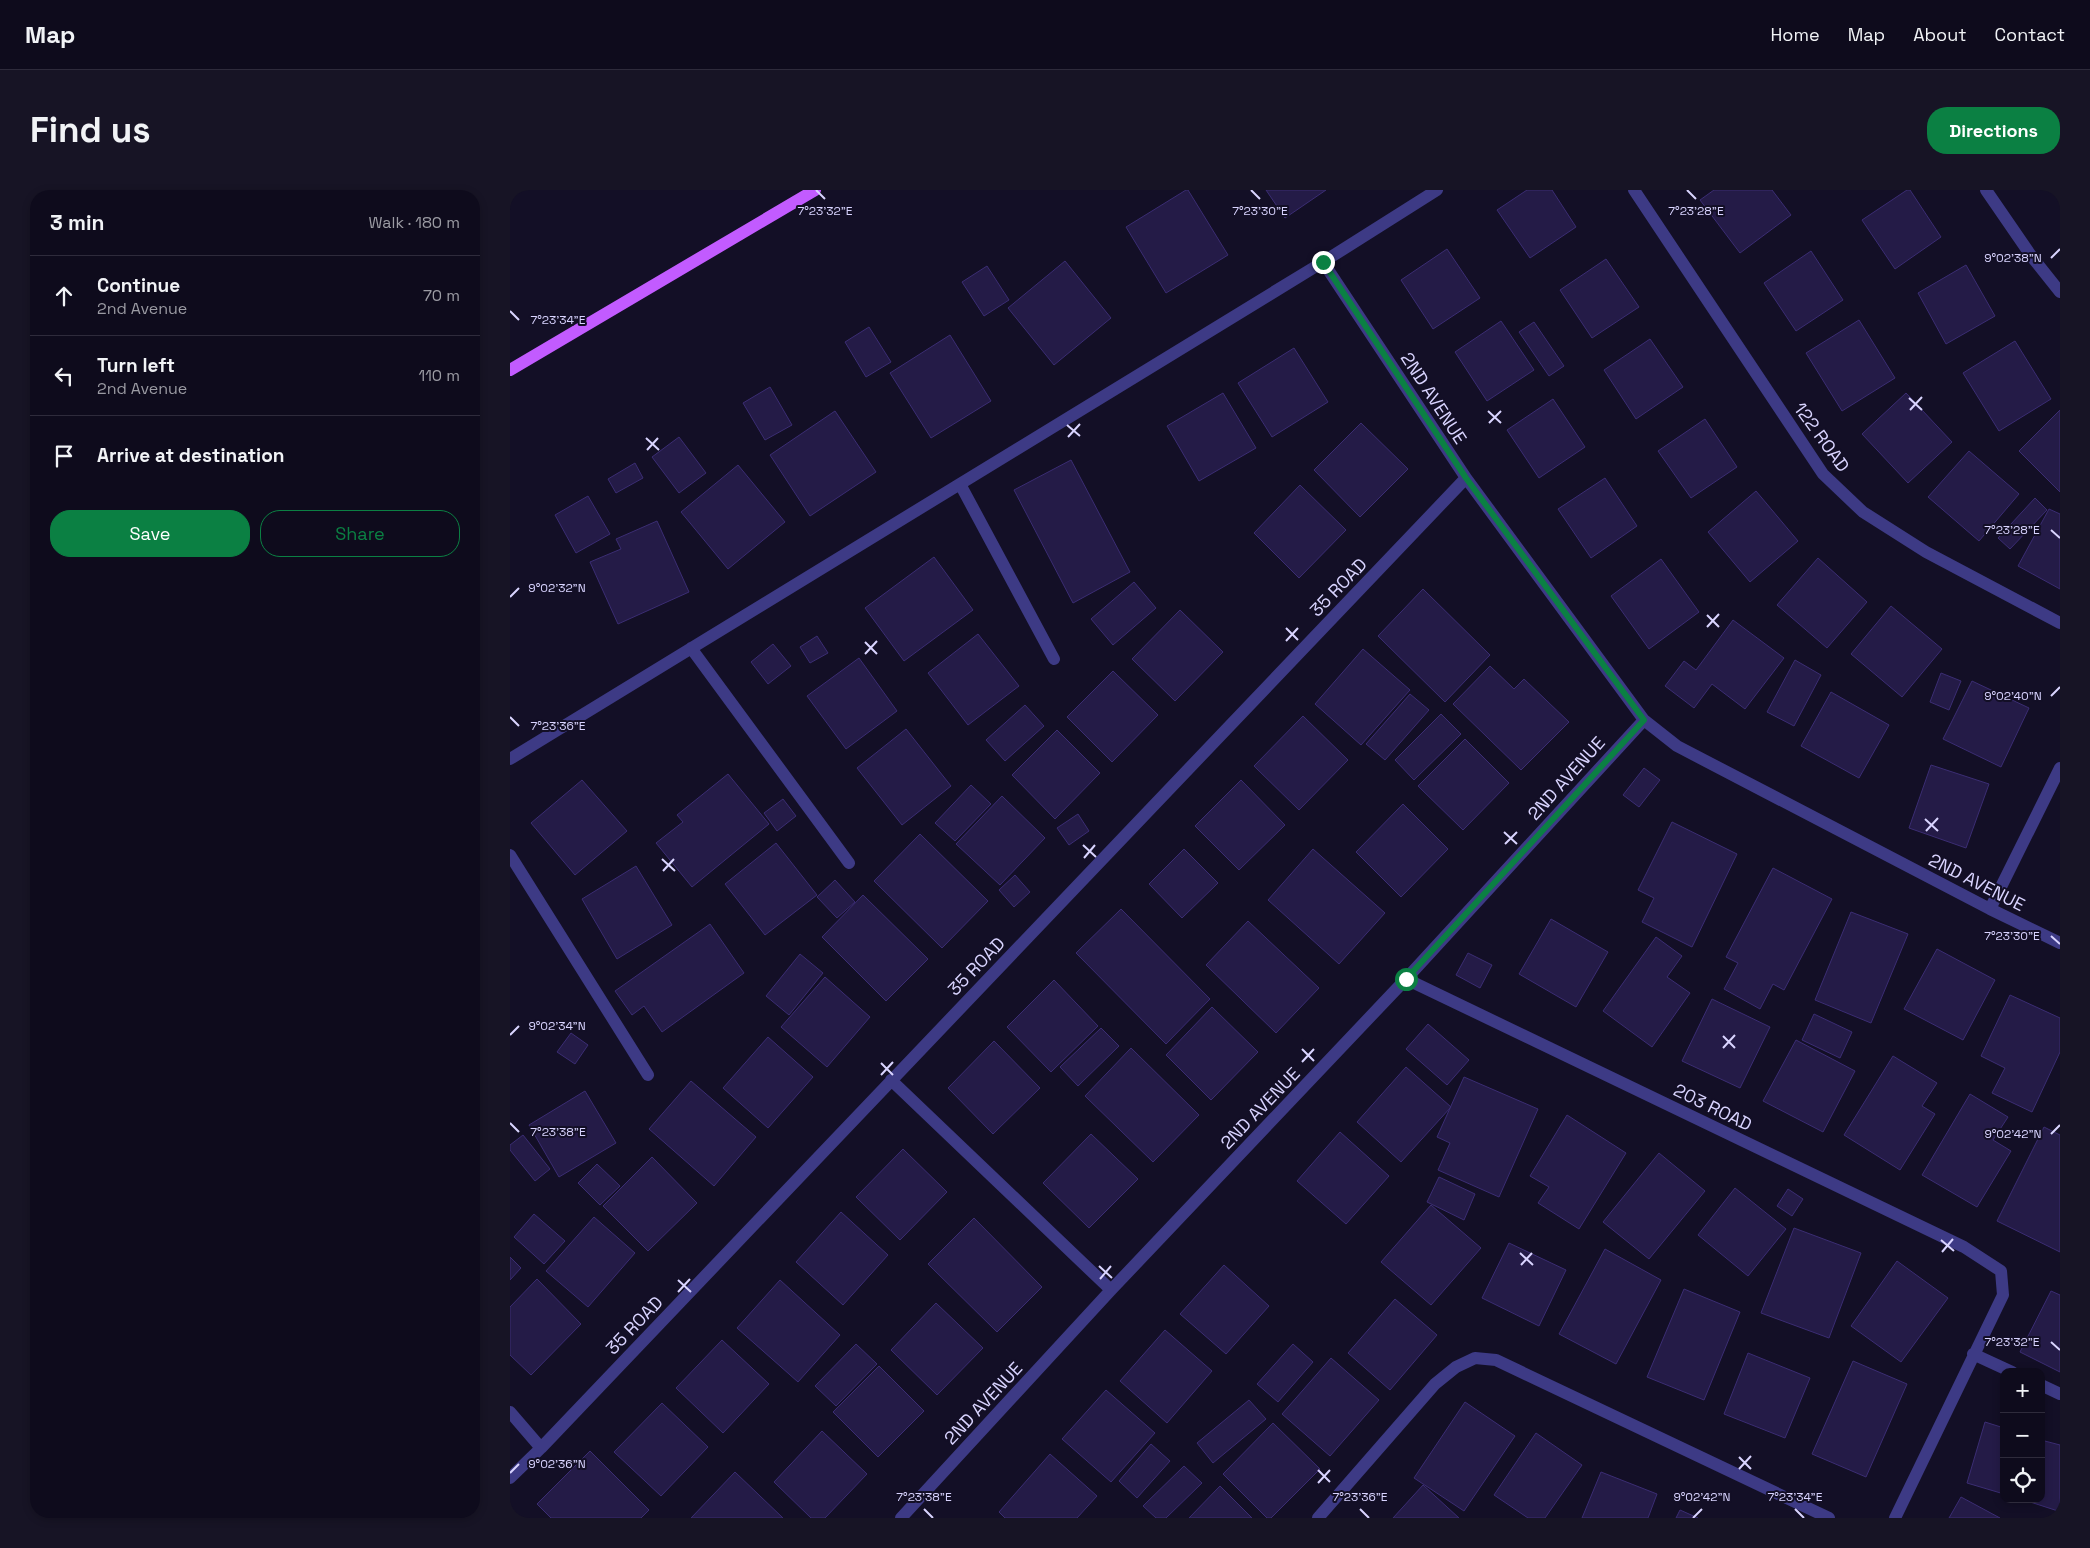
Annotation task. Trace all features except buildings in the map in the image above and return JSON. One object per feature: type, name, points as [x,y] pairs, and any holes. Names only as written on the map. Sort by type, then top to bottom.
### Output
[{"type":"main road","points":[[510,370],[815,190]]},
{"type":"street","points":[[510,759],[1323,262],[1437,190]]},
{"type":"street","name":"122 ROAD","points":[[1634,190],[1823,474],[1863,512],[1926,552],[2060,623]]},
{"type":"street","points":[[1986,190],[2032,257],[2060,292]]},
{"type":"street","name":"2ND AVENUE","points":[[1323,262],[1466,478],[1644,720],[1677,746],[1990,909],[2060,943]]},
{"type":"street","name":"35 ROAD","points":[[510,1478],[541,1448],[1466,478]]},
{"type":"street","points":[[960,484],[1054,660]]},
{"type":"street","points":[[691,648],[849,862]]},
{"type":"street","name":"2ND AVENUE","points":[[901,1518],[1111,1290],[1406,979],[1644,720]]},
{"type":"street","points":[[1990,909],[2060,768]]},
{"type":"street","points":[[510,855],[648,1075]]},
{"type":"street","name":"203 ROAD","points":[[1406,979],[1964,1247],[2001,1271],[2003,1295],[1973,1354]]},
{"type":"street","points":[[891,1080],[1111,1290]]},
{"type":"street","points":[[1895,1518],[1973,1354],[2003,1368]]},
{"type":"street","points":[[1318,1518],[1435,1384],[1456,1367],[1475,1358],[1496,1360],[1829,1518]]},
{"type":"street","points":[[2045,1387],[2060,1394]]},
{"type":"street","points":[[510,1412],[541,1448]]},
{"type":"route","points":[[1323,262],[1466,478],[1644,720],[1406,979]]}]
